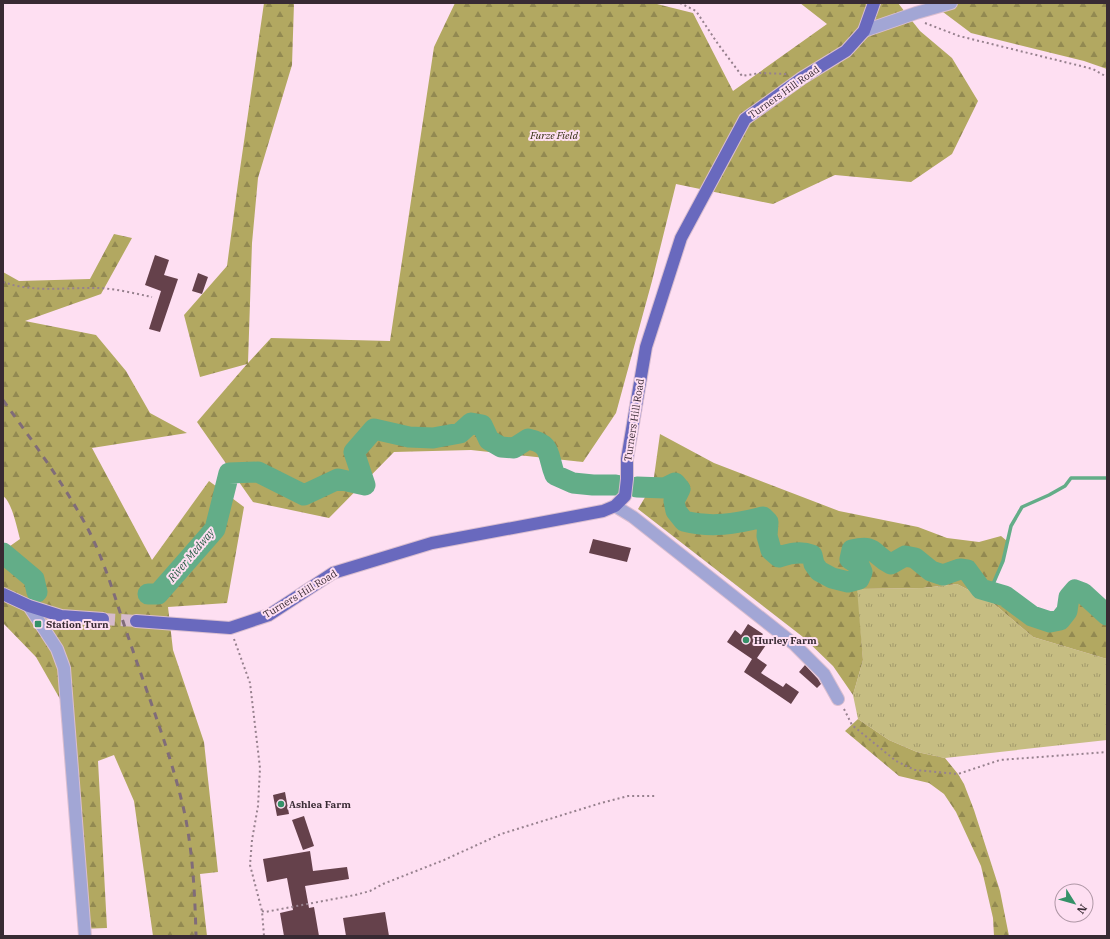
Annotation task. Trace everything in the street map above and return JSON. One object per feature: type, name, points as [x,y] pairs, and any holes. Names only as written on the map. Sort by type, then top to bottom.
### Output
[{"type":"main road","points":[[864,31],[874,3]]},
{"type":"main road","name":"Turners Hill Road","points":[[136,622],[230,628],[269,615],[333,572],[432,544],[602,511],[615,506],[625,496],[627,459],[646,346],[681,238],[745,119],[802,78],[846,51],[864,31]]},
{"type":"main road","points":[[3,594],[29,606],[61,616],[103,619]]},
{"type":"street","points":[[864,31],[916,13],[951,3]]},
{"type":"street","points":[[615,506],[633,517],[794,644],[824,674],[838,699]]},
{"type":"street","points":[[29,606],[57,649],[64,668],[85,936]]},
{"type":"path","points":[[680,3],[696,11],[742,76],[760,73],[798,74],[802,78]]},
{"type":"path","points":[[916,13],[917,20],[960,36],[1093,69],[1107,77]]},
{"type":"path","points":[[3,282],[13,286],[41,289],[89,288],[116,290],[152,298]]},
{"type":"path","points":[[230,628],[250,683],[260,768],[258,806],[252,840],[250,865],[262,911],[264,936]]},
{"type":"path","points":[[838,699],[852,725],[896,762],[915,770],[958,774],[1000,760],[1107,752]]},
{"type":"path","points":[[262,911],[265,912],[370,891],[382,884],[444,860],[501,834],[628,796],[657,796]]},
{"type":"green space","name":"Furze Field","points":[[264,3],[294,3],[292,65],[258,178],[252,243],[248,363],[271,338],[390,341],[434,47],[455,3],[653,3],[693,13],[733,91],[827,24],[800,3],[898,3],[920,31],[952,58],[978,101],[952,154],[911,182],[835,175],[773,204],[676,184],[652,281],[616,413],[583,462],[471,450],[394,452],[329,518],[253,502],[197,422],[247,364],[200,377],[184,315],[227,266]]},
{"type":"green space","points":[[931,3],[1107,3],[1107,69],[1084,61],[971,33]]},
{"type":"green space","points":[[114,234],[132,238],[101,294],[25,321],[96,335],[126,371],[150,413],[187,433],[92,448],[152,560],[209,481],[244,507],[227,603],[168,607],[173,650],[204,742],[218,872],[200,874],[207,936],[153,936],[134,801],[114,755],[98,761],[107,928],[79,929],[60,699],[36,657],[3,623],[3,551],[20,539],[12,509],[3,496],[3,272],[19,281],[90,279]]},
{"type":"green space","points":[[660,434],[714,463],[839,511],[918,527],[947,538],[979,542],[1001,536],[1007,541],[1003,561],[990,591],[1005,596],[1032,616],[1050,622],[1060,620],[1067,611],[1069,597],[1075,590],[1083,593],[1107,615],[1107,659],[1033,637],[992,602],[957,584],[923,588],[857,589],[863,660],[853,695],[833,666],[803,637],[638,509],[653,484]]},
{"type":"green space","points":[[957,584],[992,602],[1033,637],[1107,659],[1107,740],[945,758],[917,752],[889,740],[858,719],[853,695],[863,660],[856,589],[923,588]]},
{"type":"green space","points":[[858,719],[889,740],[917,752],[945,758],[958,774],[964,784],[974,810],[1000,891],[1009,936],[994,936],[993,918],[981,866],[956,812],[944,794],[929,783],[899,776],[845,731]]},
{"type":"building","points":[[155,255],[169,260],[164,275],[178,279],[160,332],[149,329],[161,291],[145,285]]},
{"type":"building","points":[[198,273],[208,277],[202,294],[192,291]]},
{"type":"building","points":[[593,539],[631,548],[627,562],[589,553]]},
{"type":"building","points":[[748,624],[763,634],[761,637],[768,642],[757,658],[767,665],[761,673],[783,687],[786,683],[799,692],[791,704],[744,672],[752,659],[727,642],[735,630],[741,635]]},
{"type":"building","points":[[805,665],[821,684],[817,688],[799,672]]},
{"type":"building","name":"Ashlea Farm","points":[[285,792],[289,814],[277,816],[273,795]]},
{"type":"building","points":[[304,816],[314,846],[303,850],[292,820]]},
{"type":"building","points":[[310,851],[313,871],[347,867],[349,879],[305,886],[309,908],[314,907],[319,936],[284,936],[280,913],[293,910],[287,878],[267,882],[263,859]]},
{"type":"building","points":[[385,912],[389,936],[346,936],[343,918]]},
{"type":"waterway","name":"River Medway","points":[[148,594],[158,594],[215,529],[229,473],[258,472],[304,495],[338,479],[365,485],[354,452],[374,429],[409,437],[433,438],[460,433],[471,423],[482,425],[489,440],[501,447],[514,448],[528,439],[542,444],[548,452],[555,475],[573,483],[616,485]]},
{"type":"waterway","points":[[990,591],[1003,561],[1011,526],[1022,507],[1065,486],[1071,478],[1107,478]]},
{"type":"waterway","name":"River Medway","points":[[637,487],[665,488],[675,483],[680,489],[674,501],[676,511],[684,521],[714,525],[743,522],[763,517],[768,522],[767,536],[771,550],[779,557],[796,553],[812,555],[814,564],[819,571],[832,578],[848,582],[859,579],[862,572],[859,565],[850,559],[852,550],[866,548],[874,551],[885,561],[891,564],[905,556],[915,558],[931,571],[943,575],[960,569],[967,570],[981,589],[1005,596],[1032,616],[1050,622],[1060,620],[1067,611],[1069,597],[1075,590],[1083,593],[1107,615]]},
{"type":"waterway","name":"River Medway","points":[[3,553],[34,579],[37,592]]},
{"type":"tunnel","points":[[103,619],[136,621]]},
{"type":"railway","points":[[3,400],[70,497],[89,531],[106,572],[160,728],[180,793],[188,830],[192,860],[196,936]]},
{"type":"place","name":"Station Turn","points":[[38,624]]},
{"type":"place","name":"Hurley Farm","points":[[746,640]]},
{"type":"place","name":"Ashlea Farm","points":[[281,804]]}]
